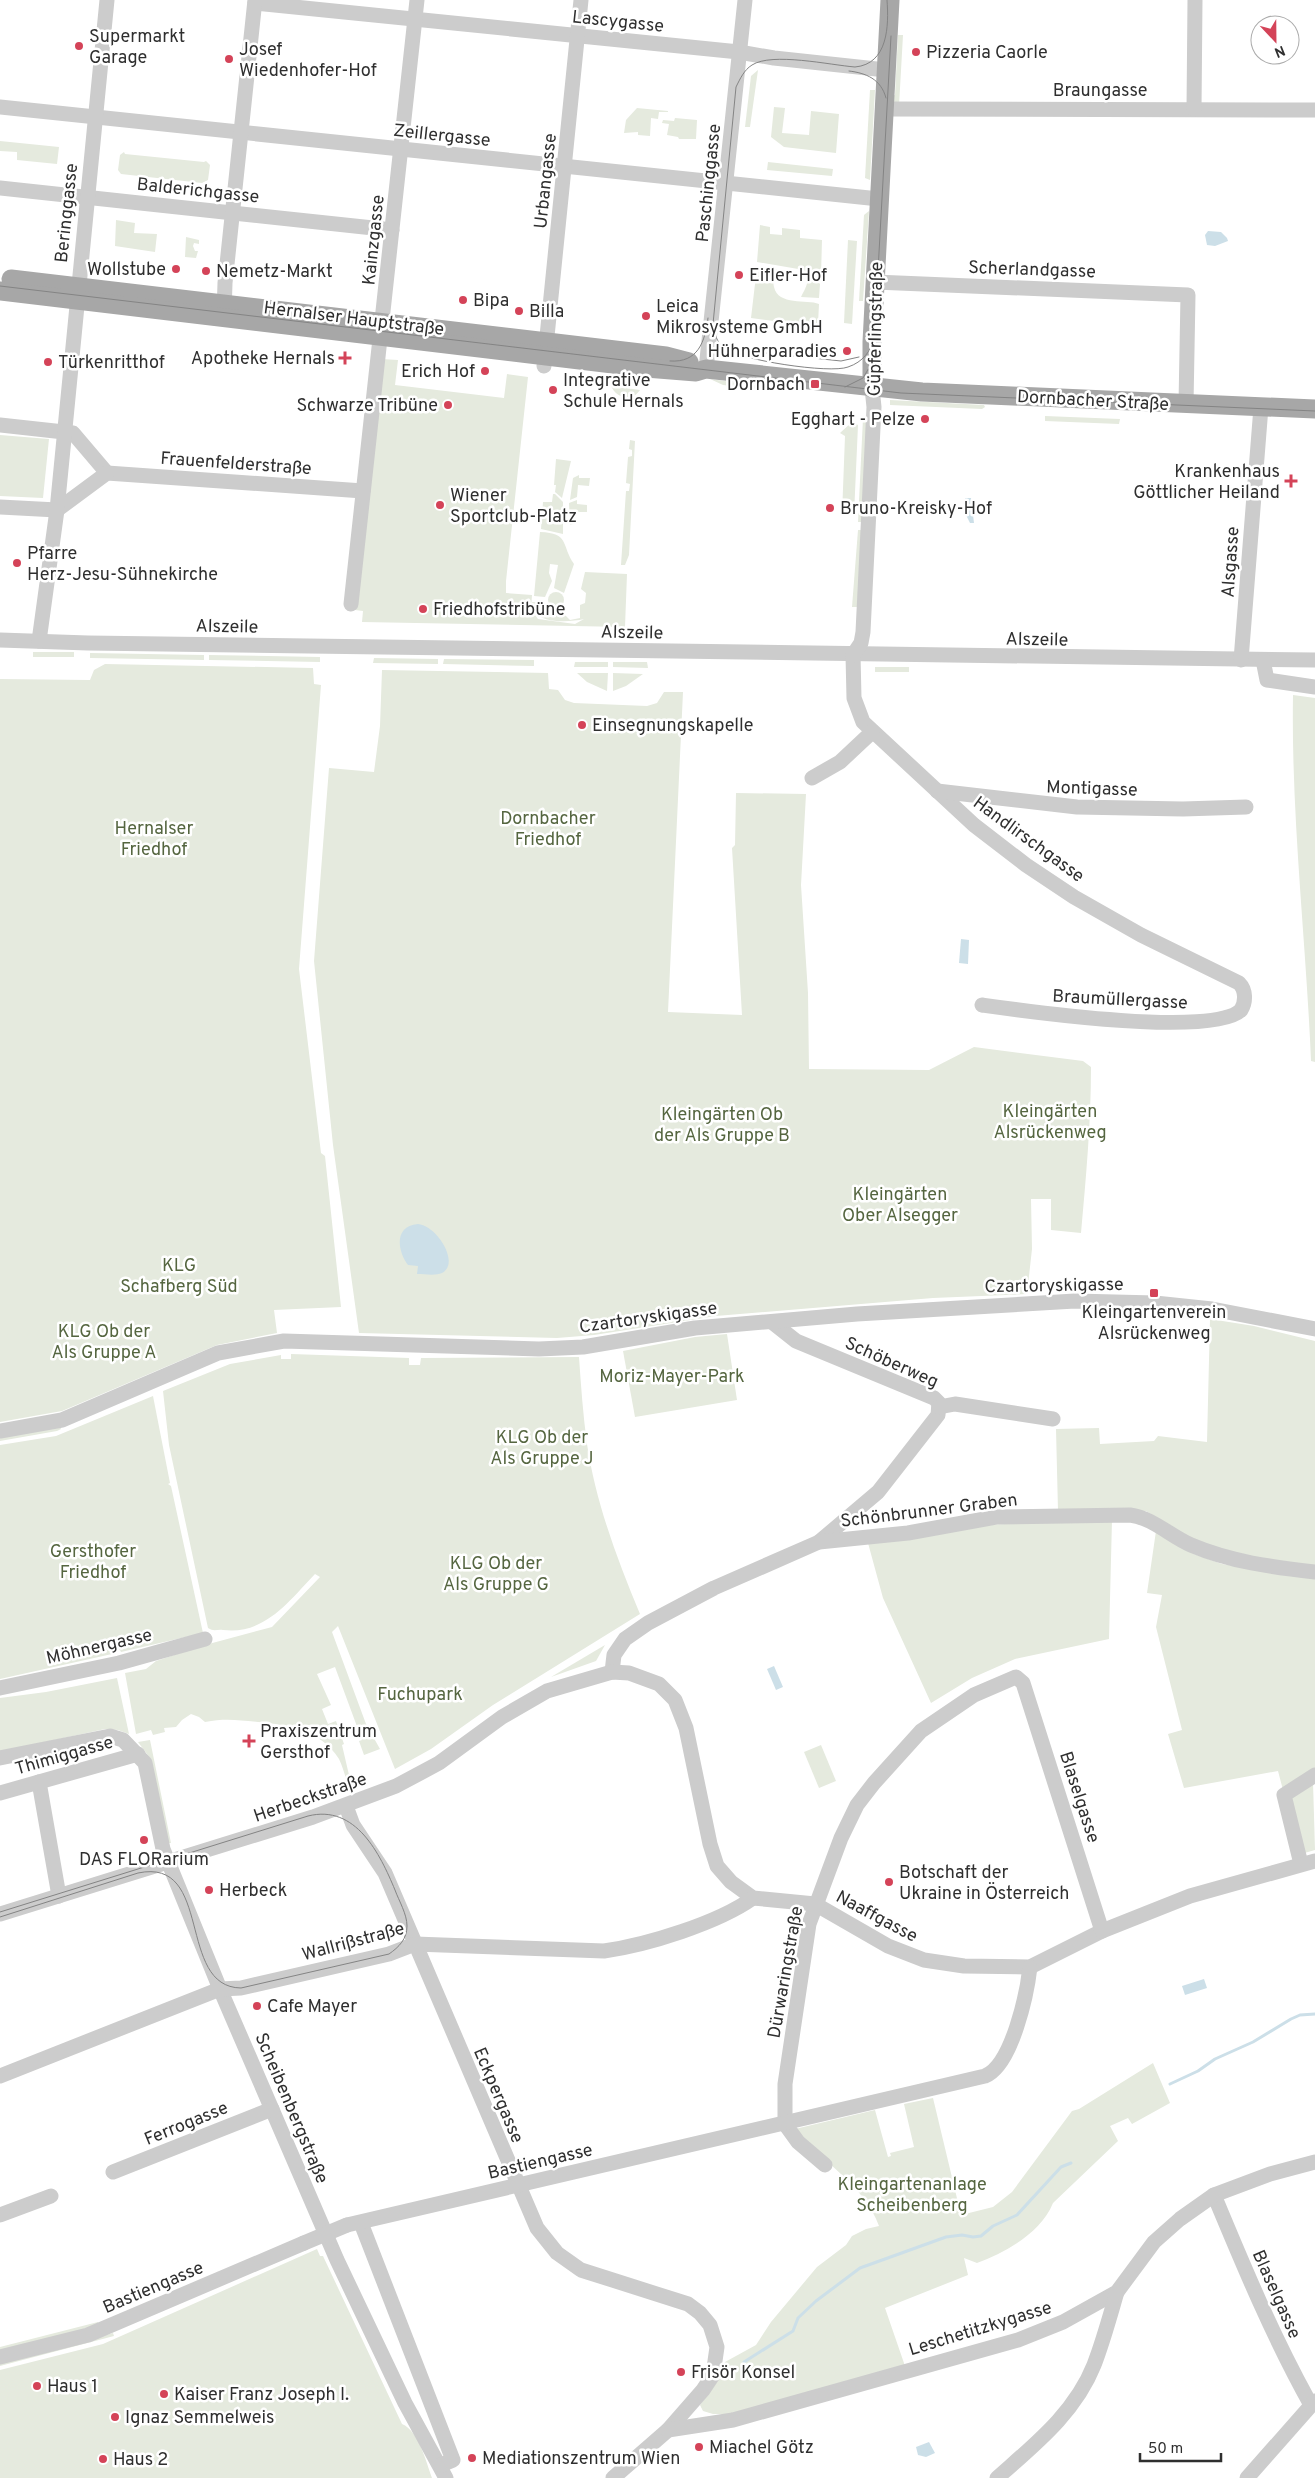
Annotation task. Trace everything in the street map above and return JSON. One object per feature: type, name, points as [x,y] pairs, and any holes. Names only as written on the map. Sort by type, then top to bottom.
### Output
[{"type":"main road","name":"Güpferlingstraße","points":[[872,388],[871,359],[890,0]]},
{"type":"main road","name":"Hernalser Hauptstraße","points":[[0,278],[225,304],[381,335],[646,368],[696,372],[707,361],[872,388]]},
{"type":"main road","name":"Hernalser Hauptstraße","points":[[0,291],[78,286]]},
{"type":"main road","name":"Dornbacher Straße","points":[[872,388],[1315,409]]},
{"type":"street","name":"Beringgasse","points":[[39,641],[57,510],[63,431],[107,0]]},
{"type":"street","name":"Kainzgasse","points":[[351,604],[417,0]]},
{"type":"street","name":"Urbangasse","points":[[545,354],[566,166],[581,0]]},
{"type":"street","name":"Paschinggasse","points":[[707,361],[745,0]]},
{"type":"street","points":[[1194,109],[1195,0]]},
{"type":"street","name":"Lascygasse","points":[[255,2],[739,52],[774,58],[886,70]]},
{"type":"street","points":[[225,304],[255,2]]},
{"type":"street","name":"Zeillergasse","points":[[0,107],[879,199]]},
{"type":"street","name":"Braungasse","points":[[884,110],[1315,110]]},
{"type":"street","name":"Balderichgasse","points":[[0,188],[392,230]]},
{"type":"street","name":"Scherlandgasse","points":[[875,282],[1188,294],[1186,404]]},
{"type":"street","name":"Güpferlingstraße","points":[[854,655],[861,643],[863,632],[874,407],[872,388]]},
{"type":"street","name":"Alsgasse","points":[[1241,660],[1261,406]]},
{"type":"street","points":[[0,424],[63,431],[77,436],[106,473],[57,510],[0,507]]},
{"type":"street","name":"Frauenfelderstraße","points":[[106,473],[363,490]]},
{"type":"street","name":"Alszeile","points":[[0,640],[854,655],[1315,660]]},
{"type":"street","name":"Handlirschgasse","points":[[854,655],[853,685],[855,705],[863,722],[974,825],[1026,865],[1074,897],[1141,935],[1239,983],[1244,997]]},
{"type":"street","points":[[1263,660],[1267,680],[1315,686]]},
{"type":"street","points":[[812,778],[840,762],[872,732]]},
{"type":"street","name":"Montigasse","points":[[937,791],[1069,806],[1184,809],[1246,807]]},
{"type":"street","name":"Braumüllergasse","points":[[982,1005],[1100,1020],[1180,1022],[1223,1020],[1233,1017],[1241,1010],[1244,997]]},
{"type":"street","name":"Czartoryskigasse","points":[[0,1431],[62,1420],[218,1352],[271,1342],[353,1342],[539,1349],[583,1347],[695,1328],[833,1316],[990,1305],[1117,1302],[1212,1309],[1315,1329]]},
{"type":"street","name":"Schöberweg","points":[[772,1322],[796,1341],[934,1398],[939,1407],[938,1415],[878,1492],[819,1542]]},
{"type":"street","points":[[939,1407],[955,1404],[1054,1419]]},
{"type":"street","name":"Schönbrunner Graben","points":[[612,1672],[614,1655],[625,1639],[648,1623],[714,1588],[819,1542],[908,1532],[996,1517],[1130,1515],[1143,1517],[1190,1544],[1228,1559],[1275,1568],[1315,1572]]},
{"type":"street","name":"Möhnergasse","points":[[0,1688],[119,1663],[206,1638]]},
{"type":"street","points":[[612,1672],[629,1673],[659,1684],[675,1700],[686,1728],[710,1844],[717,1866],[731,1882],[753,1898]]},
{"type":"street","name":"Herbeckstraße","points":[[0,1914],[346,1806],[409,1780],[438,1763],[502,1717],[547,1691],[612,1672]]},
{"type":"street","name":"Dürwaringstraße","points":[[785,2124],[785,2084],[809,1924],[841,1838],[857,1805],[897,1755],[921,1730],[988,1688],[1016,1677]]},
{"type":"street","name":"Blaselgasse","points":[[1016,1677],[1023,1683],[1027,1693],[1102,1931]]},
{"type":"street","points":[[0,1758],[110,1736],[123,1740],[138,1754]]},
{"type":"street","name":"Thimiggasse","points":[[0,1792],[138,1754]]},
{"type":"street","name":"Scheibenbergstraße","points":[[138,1754],[145,1763],[163,1849],[220,1989],[338,2260],[396,2385],[443,2472],[452,2460],[354,2224]]},
{"type":"street","points":[[1308,1863],[1284,1795],[1315,1776]]},
{"type":"street","points":[[38,1782],[59,1896]]},
{"type":"street","name":"Eckpergasse","points":[[346,1806],[353,1825],[385,1873],[518,2186],[545,2240],[568,2262],[581,2270],[678,2299],[695,2308],[710,2325],[717,2347],[717,2358],[713,2375],[703,2390],[668,2430],[613,2478]]},
{"type":"street","name":"Naaffgasse","points":[[753,1898],[815,1904],[888,1946],[924,1960],[964,1966],[1030,1967],[1102,1931],[1190,1896],[1308,1863]]},
{"type":"street","name":"Wallrißstraße","points":[[0,2076],[220,1989],[241,1988],[389,1954],[414,1944],[604,1951],[632,1947],[737,1910],[753,1898]]},
{"type":"street","name":"Bastiengasse","points":[[0,2357],[88,2335],[304,2243],[354,2224],[991,2074],[1001,2064],[1011,2039],[1028,1987],[1030,1967]]},
{"type":"street","name":"Ferrogasse","points":[[113,2172],[272,2109]]},
{"type":"street","points":[[785,2124],[798,2142],[825,2165]]},
{"type":"street","name":"Leschetitzkygasse","points":[[668,2430],[733,2420],[1018,2340],[1063,2322],[1118,2292],[1154,2242],[1180,2219],[1214,2195],[1270,2174],[1315,2162]]},
{"type":"street","name":"Blaselgasse","points":[[1214,2195],[1284,2356],[1313,2403]]},
{"type":"street","points":[[0,2215],[51,2196]]},
{"type":"street","points":[[997,2478],[1055,2425],[1076,2398],[1094,2365],[1118,2292]]},
{"type":"street","points":[[1247,2478],[1313,2403]]},
{"type":"green space","points":[[898,35],[903,35],[899,106],[894,102],[892,96],[895,95]]},
{"type":"green space","points":[[758,70],[750,127],[745,127],[751,76]]},
{"type":"green space","points":[[870,90],[875,90],[870,180],[865,178]]},
{"type":"green space","points":[[774,107],[785,108],[782,133],[809,135],[811,111],[839,114],[836,153],[784,147],[771,137]]},
{"type":"green space","points":[[637,108],[668,112],[659,112],[658,119],[651,118],[650,136],[638,135],[638,132],[624,133],[626,120]]},
{"type":"green space","points":[[675,118],[697,120],[696,139],[679,139],[678,137],[667,135],[669,124],[662,123],[663,120],[674,121]]},
{"type":"green space","points":[[0,141],[59,147],[57,164],[17,160],[17,152],[0,151]]},
{"type":"green space","points":[[124,152],[125,154],[206,161],[210,165],[208,180],[202,183],[121,174],[118,170],[120,155]]},
{"type":"green space","points":[[768,162],[833,169],[832,176],[767,170]]},
{"type":"green space","points":[[869,211],[863,301],[859,301],[864,215]]},
{"type":"green space","points":[[116,220],[135,223],[134,233],[157,234],[155,252],[115,246]]},
{"type":"green space","points":[[760,225],[770,227],[770,234],[782,235],[782,228],[800,230],[800,238],[822,240],[821,276],[818,276],[820,284],[819,298],[801,297],[807,280],[804,270],[757,262]]},
{"type":"green space","points":[[186,237],[199,240],[199,244],[194,243],[193,246],[195,251],[198,251],[196,258],[185,257]]},
{"type":"green space","points":[[848,240],[857,241],[852,324],[844,323]]},
{"type":"green space","points":[[757,267],[780,270],[775,278],[774,287],[781,297],[794,301],[819,304],[818,324],[814,326],[751,318]]},
{"type":"green space","name":"Wiener Sportclub-Platz","points":[[381,359],[398,360],[395,385],[504,398],[507,374],[528,377],[506,593],[532,595],[531,609],[538,619],[575,624],[584,619],[565,621],[544,619],[534,612],[532,602],[545,603],[553,611],[564,607],[564,614],[570,620],[580,618],[580,605],[585,603],[586,593],[581,589],[585,572],[627,574],[625,627],[362,622],[363,611],[355,610]]},
{"type":"green space","points":[[710,379],[761,386],[760,389],[723,385]]},
{"type":"green space","points":[[611,386],[640,390],[633,396],[625,397],[617,394]]},
{"type":"green space","points":[[890,400],[984,405],[985,407],[982,409],[890,405]]},
{"type":"green space","points":[[814,412],[842,415],[834,422],[813,419]]},
{"type":"green space","points":[[1045,416],[1120,419],[1119,424],[1045,421]]},
{"type":"green space","points":[[863,418],[867,418],[863,522],[858,522]]},
{"type":"green space","points":[[852,422],[858,425],[854,515],[842,515],[845,436],[840,433]]},
{"type":"green space","points":[[0,435],[49,439],[43,498],[0,496]]},
{"type":"green space","points":[[630,440],[635,441],[629,555],[625,565],[621,565],[626,491],[629,491],[630,484],[626,483],[628,457],[632,456],[632,450],[629,449]]},
{"type":"green space","points":[[556,459],[571,461],[562,498],[555,492]]},
{"type":"green space","points":[[579,475],[579,478],[590,478],[589,486],[578,485],[577,497],[570,500],[573,478]]},
{"type":"green space","points":[[553,494],[563,502],[563,534],[541,529],[543,502],[552,502]]},
{"type":"green space","points":[[577,500],[577,504],[587,505],[587,512],[576,512],[576,523],[570,525],[569,503]]},
{"type":"green space","points":[[858,530],[862,530],[858,607],[852,607]]},
{"type":"green space","points":[[540,532],[550,533],[561,538],[574,564],[564,593],[554,588],[558,565],[550,564],[549,573],[552,581],[545,597],[534,596]]},
{"type":"green space","points":[[553,592],[559,592],[564,597],[562,606],[553,608],[548,603],[548,597]]},
{"type":"green space","points":[[33,652],[74,652],[74,657],[33,657]]},
{"type":"green space","points":[[90,653],[204,655],[204,660],[90,658]]},
{"type":"green space","points":[[209,655],[320,657],[320,662],[209,660]]},
{"type":"green space","points":[[374,658],[438,659],[438,664],[373,663]]},
{"type":"green space","points":[[444,659],[534,660],[534,666],[443,664]]},
{"type":"green space","points":[[575,662],[608,662],[608,667],[574,667]]},
{"type":"green space","points":[[613,662],[647,662],[648,668],[613,667]]},
{"type":"green space","name":"Hernalser Friedhof","points":[[105,664],[313,668],[314,684],[321,685],[299,969],[321,1153],[325,1156],[341,1307],[274,1310],[277,1333],[217,1345],[62,1411],[0,1422],[0,679],[90,680],[94,670]]},
{"type":"green space","points":[[875,667],[909,667],[909,672],[875,672]]},
{"type":"green space","points":[[382,670],[548,673],[549,689],[558,690],[565,700],[574,703],[647,706],[657,703],[664,692],[683,692],[668,1012],[742,1015],[732,848],[735,845],[736,793],[806,794],[801,885],[808,993],[809,1069],[929,1070],[974,1047],[1083,1061],[1091,1067],[1091,1088],[1081,1233],[1051,1230],[1051,1199],[1031,1199],[1032,1249],[1027,1294],[933,1298],[716,1316],[594,1335],[557,1338],[359,1333],[333,1145],[314,961],[329,768],[374,772],[380,726]]},
{"type":"green space","points":[[577,673],[608,673],[607,691],[587,682]]},
{"type":"green space","points":[[613,673],[643,674],[626,686],[613,691]]},
{"type":"green space","points":[[1293,695],[1315,698],[1315,1062],[1311,1061],[1296,832]]},
{"type":"green space","points":[[1210,1319],[1254,1326],[1315,1341],[1315,1567],[1237,1555],[1194,1541],[1146,1511],[1058,1511],[1056,1429],[1099,1428],[1100,1444],[1154,1441],[1158,1436],[1207,1442]]},
{"type":"green space","name":"Moriz-Mayer-Park","points":[[727,1334],[737,1400],[635,1417],[623,1351],[695,1337]]},
{"type":"green space","points":[[291,1354],[409,1358],[409,1365],[420,1365],[421,1358],[579,1357],[586,1433],[596,1488],[615,1552],[640,1614],[493,1705],[431,1749],[395,1769],[338,1626],[332,1632],[366,1724],[380,1749],[364,1755],[359,1741],[362,1740],[335,1667],[317,1674],[331,1705],[322,1709],[328,1724],[336,1721],[344,1744],[342,1745],[349,1775],[352,1775],[353,1778],[365,1774],[367,1782],[349,1788],[339,1759],[332,1749],[314,1735],[293,1727],[238,1720],[205,1722],[191,1714],[176,1727],[164,1728],[165,1732],[153,1735],[151,1730],[136,1734],[125,1673],[146,1669],[156,1661],[205,1645],[272,1627],[320,1577],[315,1574],[286,1605],[264,1622],[238,1630],[214,1630],[208,1628],[169,1445],[163,1391],[230,1364],[281,1355],[281,1359],[291,1359]]},
{"type":"green space","name":"Gersthofer Friedhof","points":[[153,1396],[170,1483],[168,1484],[171,1486],[203,1633],[121,1652],[120,1650],[112,1651],[112,1654],[0,1679],[0,1445],[56,1436]]},
{"type":"green space","points":[[60,1426],[61,1429],[57,1431],[0,1441],[0,1436]]},
{"type":"green space","points":[[1112,1520],[1109,1639],[1015,1659],[972,1678],[931,1703],[883,1598],[868,1543],[980,1525]]},
{"type":"green space","points":[[1156,1531],[1194,1554],[1222,1564],[1315,1579],[1315,1772],[1283,1790],[1278,1771],[1184,1788],[1168,1734],[1182,1730],[1156,1627],[1162,1595],[1147,1593]]},
{"type":"green space","points":[[605,1645],[596,1661],[551,1677]]},
{"type":"green space","points":[[117,1678],[129,1734],[118,1730],[105,1729],[22,1747],[0,1754],[0,1698],[46,1692]]},
{"type":"green space","points":[[150,1740],[171,1843],[168,1843],[150,1758],[138,1742]]},
{"type":"green space","points":[[821,1745],[836,1781],[819,1788],[804,1752]]},
{"type":"green space","points":[[1313,1782],[1315,1850],[1301,1854],[1288,1798]]},
{"type":"green space","name":"Kleingartenanlage Scheibenberg","points":[[1153,2063],[1170,2103],[1132,2124],[1128,2118],[1110,2126],[1118,2141],[1053,2203],[1047,2214],[1031,2232],[1011,2247],[977,2263],[964,2258],[968,2275],[885,2308],[905,2366],[734,2414],[713,2414],[703,2411],[700,2405],[722,2375],[725,2362],[756,2345],[771,2322],[817,2267],[846,2245],[852,2236],[866,2229],[879,2226],[872,2211],[853,2186],[795,2129],[875,2110],[888,2157],[891,2156],[890,2153],[914,2147],[904,2104],[933,2098],[961,2215],[993,2207],[1012,2192],[1072,2111],[1079,2109]]},
{"type":"green space","points":[[317,2249],[320,2256],[323,2256],[402,2424],[413,2433],[417,2440],[432,2478],[0,2478],[0,2370],[103,2344]]},
{"type":"green space","points":[[98,2322],[99,2325],[0,2351],[0,2347]]},
{"type":"green space","points":[[113,2333],[114,2336],[0,2366],[0,2363]]},
{"type":"shaded area","points":[[1208,231],[1221,232],[1228,241],[1215,246],[1207,245],[1205,235]]},
{"type":"shaded area","points":[[965,498],[971,498],[974,523],[970,523],[966,515]]},
{"type":"shaded area","points":[[961,939],[969,940],[968,964],[959,963]]},
{"type":"shaded area","points":[[418,1224],[425,1226],[439,1237],[448,1253],[449,1261],[447,1268],[442,1273],[433,1275],[417,1274],[418,1266],[408,1265],[404,1259],[400,1246],[401,1234],[410,1226]]},
{"type":"shaded area","points":[[774,1666],[783,1687],[776,1690],[767,1669]]},
{"type":"shaded area","points":[[1204,1979],[1207,1988],[1185,1995],[1182,1986]]},
{"type":"shaded area","points":[[929,2442],[935,2453],[926,2457],[918,2455],[916,2447]]},
{"type":"waterway","points":[[1170,2084],[1198,2071],[1215,2059],[1253,2042],[1291,2019],[1300,2015],[1315,2014]]},
{"type":"waterway","points":[[744,2362],[793,2331],[798,2318],[816,2301],[860,2268],[946,2237],[962,2235],[981,2236],[993,2226],[1017,2215],[1061,2167],[1071,2163]]},
{"type":"tram line","points":[[875,337],[866,355],[858,362],[848,367],[823,369],[785,365],[733,353],[719,343],[713,324],[736,87],[739,81],[749,67],[761,61],[787,59],[855,67],[866,64],[874,59],[884,42],[887,0]]},
{"type":"tram line","points":[[845,387],[863,378],[873,361],[891,36]]},
{"type":"tram line","points":[[849,71],[861,73],[872,78],[884,91],[886,98]]},
{"type":"tram line","points":[[0,286],[901,393],[1315,411]]},
{"type":"tram line","points":[[670,361],[680,361],[694,355],[702,343],[708,318]]},
{"type":"tram line","points":[[737,350],[841,361],[859,357]]},
{"type":"tram line","points":[[0,1912],[308,1816],[325,1814],[340,1817],[353,1825],[374,1848],[395,1890],[404,1912],[407,1926],[406,1935],[402,1942],[389,1954],[241,1988],[221,1982],[208,1967],[187,1902],[177,1884],[162,1873],[138,1873],[0,1917]]},
{"type":"place","name":"Supermarkt Garage","points":[[79,46]]},
{"type":"place","name":"Pizzeria Caorle","points":[[916,52]]},
{"type":"place","name":"Josef Wiedenhofer-Hof","points":[[229,59]]},
{"type":"place","name":"Wollstube","points":[[176,269]]},
{"type":"place","name":"Nemetz-Markt","points":[[206,271]]},
{"type":"place","name":"Eifler-Hof","points":[[739,275]]},
{"type":"place","name":"Bipa","points":[[463,300]]},
{"type":"place","name":"Billa","points":[[519,311]]},
{"type":"place","name":"Leica Mikrosysteme GmbH","points":[[646,316]]},
{"type":"place","name":"Hühnerparadies","points":[[847,351]]},
{"type":"place","name":"Apotheke Hernals","points":[[345,358]]},
{"type":"place","name":"Türkenritthof","points":[[48,362]]},
{"type":"place","name":"Erich Hof","points":[[485,371]]},
{"type":"place","name":"Dornbach","points":[[815,384]]},
{"type":"place","name":"Integrative Schule Hernals","points":[[553,390]]},
{"type":"place","name":"Schwarze Tribüne","points":[[448,405]]},
{"type":"place","name":"Egghart - Pelze","points":[[925,419]]},
{"type":"place","name":"Krankenhaus Göttlicher Heiland","points":[[1291,481]]},
{"type":"place","name":"Wiener Sportclub-Platz","points":[[440,505]]},
{"type":"place","name":"Bruno-Kreisky-Hof","points":[[830,508]]},
{"type":"place","name":"Pfarre Herz-Jesu-Sühnekirche","points":[[17,563]]},
{"type":"place","name":"Friedhofstribüne","points":[[423,609]]},
{"type":"place","name":"Einsegnungskapelle","points":[[582,725]]},
{"type":"place","name":"Kleingartenverein Alsrückenweg","points":[[1154,1293]]},
{"type":"place","name":"Praxiszentrum Gersthof","points":[[249,1741]]},
{"type":"place","name":"DAS FLORarium","points":[[144,1840]]},
{"type":"place","name":"Botschaft der Ukraine in Österreich","points":[[889,1882]]},
{"type":"place","name":"Herbeck","points":[[209,1890]]},
{"type":"place","name":"Cafe Mayer","points":[[257,2006]]},
{"type":"place","name":"Frisör Konsel","points":[[681,2372]]},
{"type":"place","name":"Haus 1","points":[[37,2386]]},
{"type":"place","name":"Kaiser Franz Joseph I.","points":[[164,2394]]},
{"type":"place","name":"Ignaz Semmelweis","points":[[115,2417]]},
{"type":"place","name":"Miachel Götz","points":[[699,2447]]},
{"type":"place","name":"Mediationszentrum Wien","points":[[472,2458]]},
{"type":"place","name":"Haus 2","points":[[103,2459]]},
{"type":"park label","name":"Dornbacher Friedhof","points":[[548,828]]},
{"type":"park label","name":"Kleingärten Alsrückenweg","points":[[1050,1121]]},
{"type":"park label","name":"Kleingärten Ob der Als Gruppe B","points":[[722,1124]]},
{"type":"park label","name":"Kleingärten Ober Alsegger","points":[[900,1204]]},
{"type":"park label","name":"KLG Schafberg Süd","points":[[179,1275]]},
{"type":"park label","name":"KLG Ob der Als Gruppe A","points":[[104,1341]]},
{"type":"park label","name":"KLG Ob der Als Gruppe J","points":[[542,1447]]},
{"type":"park label","name":"KLG Ob der Als Gruppe G","points":[[496,1574]]},
{"type":"park label","name":"Fuchupark","points":[[420,1694]]}]
